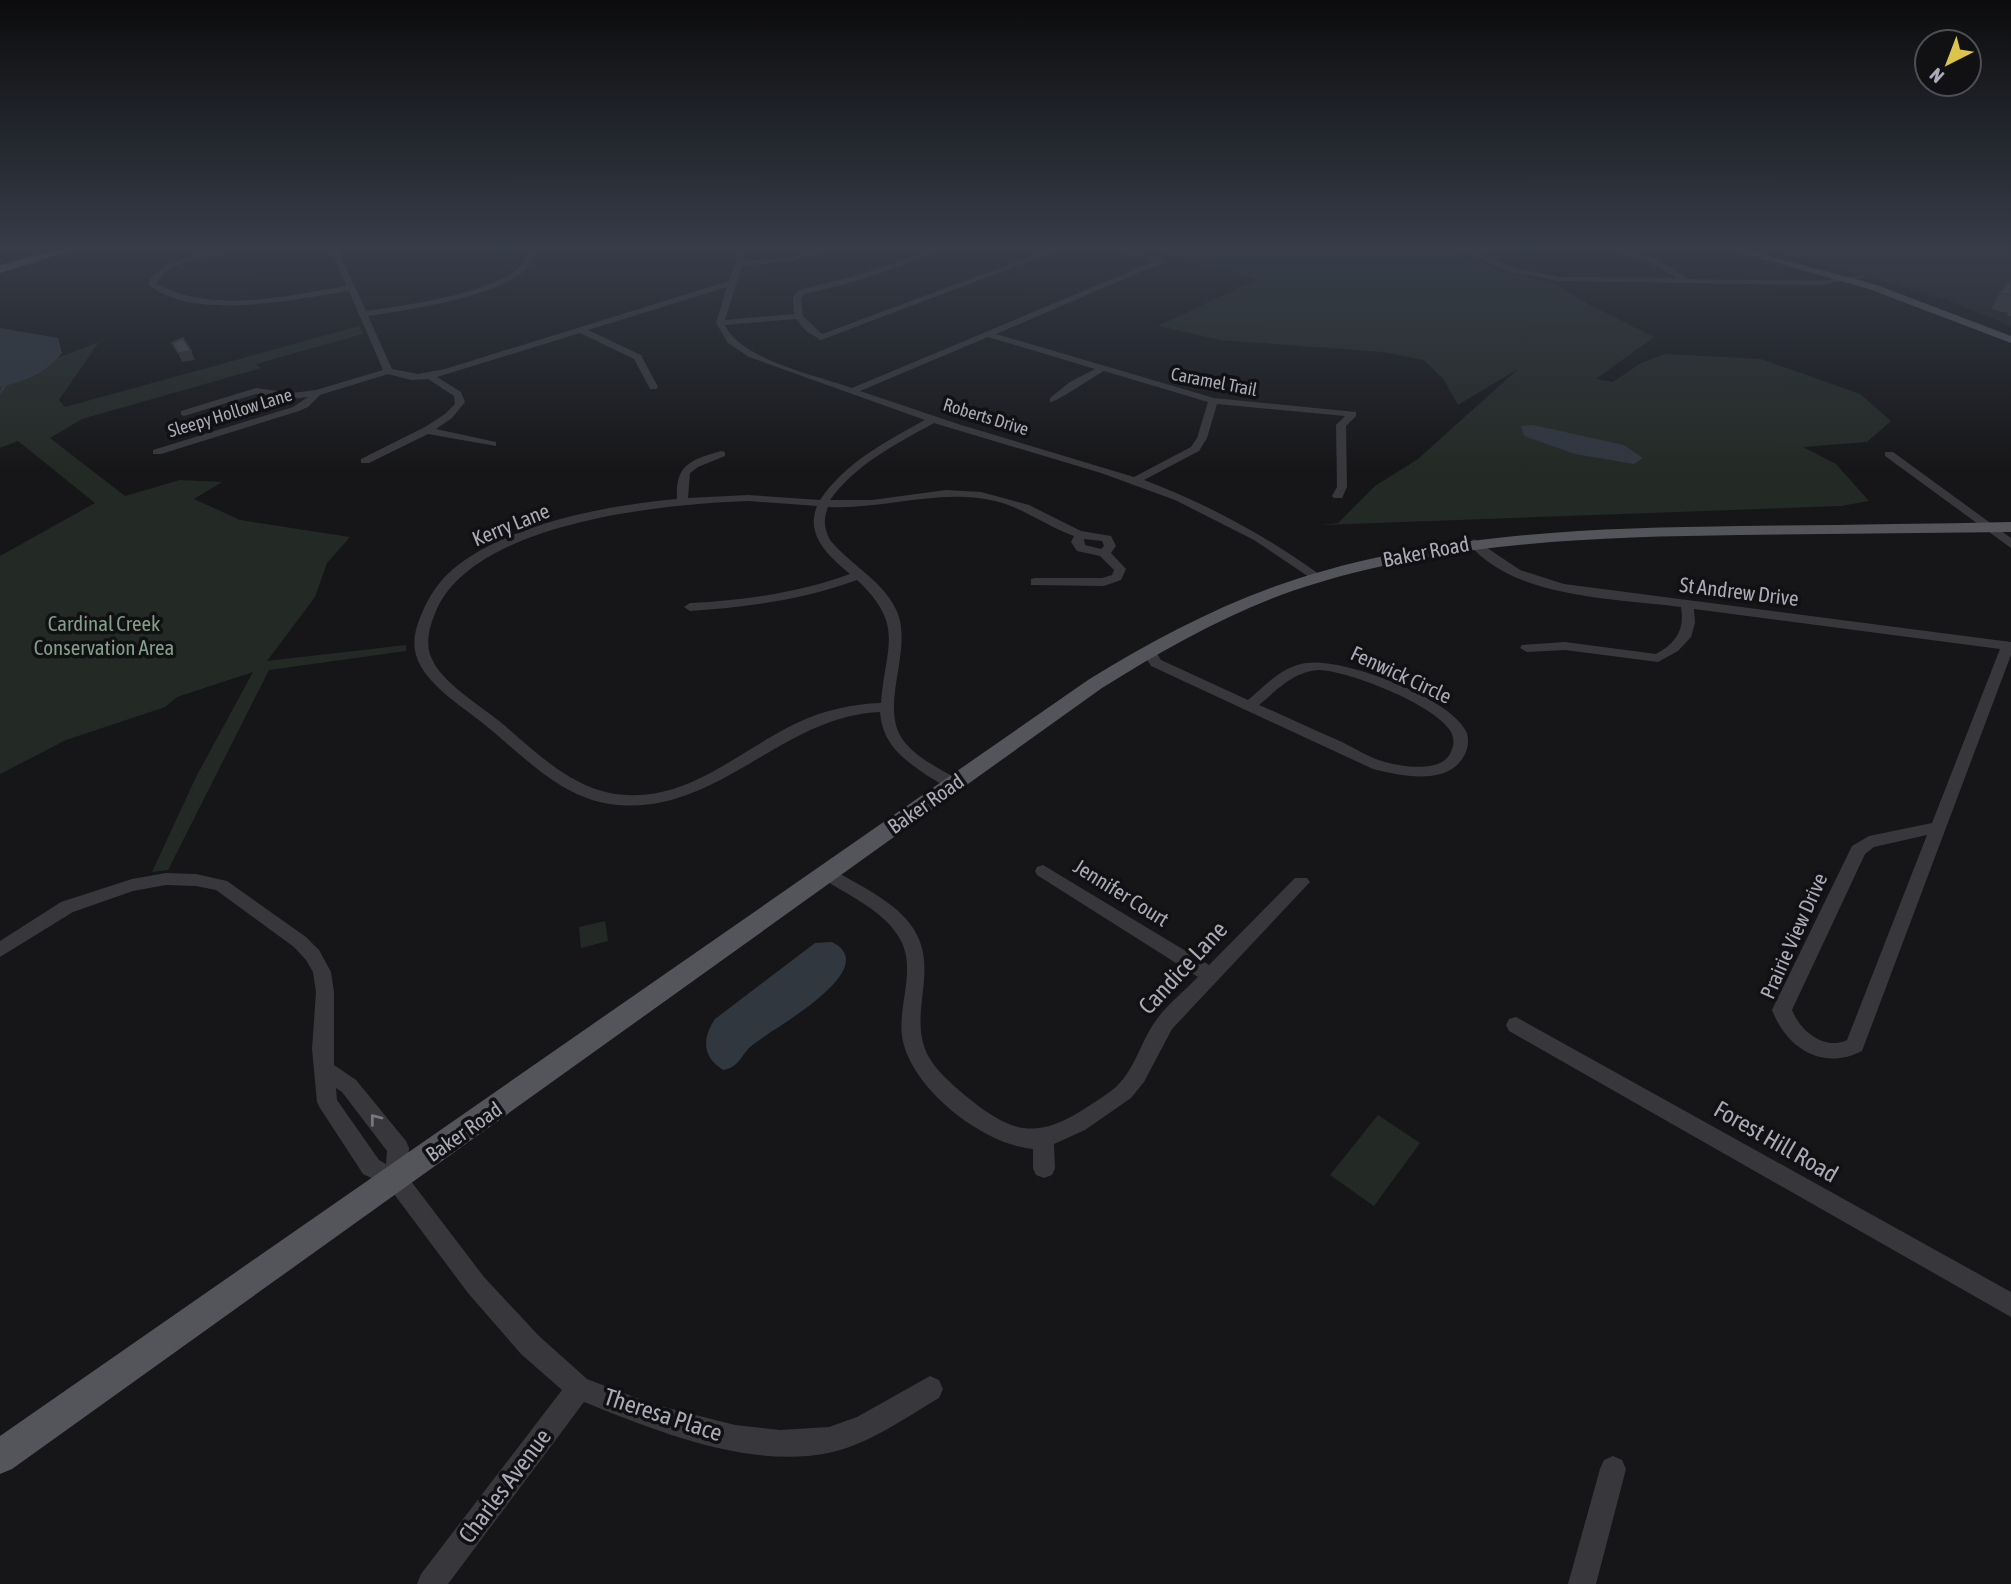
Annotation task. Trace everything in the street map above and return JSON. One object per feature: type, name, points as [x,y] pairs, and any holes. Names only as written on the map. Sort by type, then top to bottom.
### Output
[{"type":"main road","points":[[1969,323],[2011,340]]},
{"type":"main road","points":[[1987,323],[2011,331]]},
{"type":"main road","name":"Baker Road","points":[[0,1457],[1148,650],[1225,610],[1315,578],[1400,556],[1474,543],[1638,532],[2004,529]]},
{"type":"street","points":[[368,323],[388,371],[405,377],[430,376],[604,323]]},
{"type":"street","name":"Roberts Drive","points":[[720,323],[730,340],[749,352],[934,419],[1133,482],[1248,531],[1315,578]]},
{"type":"street","points":[[801,323],[821,337],[859,323]]},
{"type":"street","points":[[856,389],[1010,323]]},
{"type":"street","points":[[581,330],[638,357],[653,387]]},
{"type":"street","name":"Caramel Trail","points":[[988,334],[1213,401],[1353,414],[1341,425],[1342,487],[1338,496]]},
{"type":"street","points":[[1053,400],[1073,384],[1101,369]]},
{"type":"street","name":"Sleepy Hollow Lane","points":[[157,452],[302,407],[317,393],[388,371]]},
{"type":"street","points":[[365,461],[457,409],[460,398],[458,394],[430,376]]},
{"type":"street","points":[[184,413],[256,391],[292,396],[317,393]]},
{"type":"street","points":[[1133,482],[1195,449],[1202,438],[1213,401]]},
{"type":"street","points":[[934,419],[860,464],[824,502],[817,520],[820,537],[884,600],[896,626],[897,641],[888,707],[890,730],[896,742],[908,754],[954,785]]},
{"type":"street","points":[[424,430],[492,444]]},
{"type":"street","points":[[192,441],[202,449]]},
{"type":"street","points":[[682,501],[680,479],[685,470],[721,454]]},
{"type":"street","points":[[1889,454],[2004,529],[2011,544]]},
{"type":"street","name":"Kerry Lane","points":[[888,707],[827,715],[698,788],[651,800],[601,798],[564,781],[437,677],[426,664],[420,649],[420,633],[425,618],[446,582],[477,558],[516,540],[587,518],[682,501],[749,498],[856,504],[936,493],[979,495],[1027,508],[1080,535],[1107,539],[1110,546],[1104,553],[1120,569],[1117,577],[1112,580],[1035,582]]},
{"type":"street","name":"St Andrew Drive","points":[[1474,543],[1504,568],[1564,589],[2009,645]]},
{"type":"street","points":[[690,607],[750,603],[800,594],[860,575]]},
{"type":"street","points":[[1527,648],[1565,646],[1658,658],[1669,653],[1689,630],[1691,622],[1687,606]]},
{"type":"street","name":"Prairie View Drive","points":[[1938,827],[1879,839],[1858,850],[1782,1010],[1785,1021],[1794,1033],[1811,1044],[1832,1052],[1847,1052],[1855,1045],[2009,645]]},
{"type":"street","name":"Fenwick Circle","points":[[1148,650],[1156,663],[1378,765],[1401,771],[1443,767],[1455,760],[1461,748],[1461,735],[1441,712],[1353,672],[1334,668],[1304,667],[1291,672],[1250,705]]},
{"type":"street","name":"Jennifer Court","points":[[1043,871],[1211,976]]},
{"type":"street","name":"Candice Lane","points":[[828,874],[893,919],[907,934],[915,952],[911,1025],[915,1049],[929,1072],[948,1093],[1005,1136],[1043,1138],[1055,1137],[1076,1126],[1113,1101],[1132,1083],[1152,1042],[1165,1023],[1301,882]]},
{"type":"street","points":[[0,950],[67,907],[132,885],[166,879],[196,880],[221,885],[300,942],[313,955],[322,972],[325,992],[324,1069],[327,1102],[371,1167],[396,1179],[398,1148],[349,1086],[324,1069]]},
{"type":"street","name":"Forest Hill Road","points":[[1516,1025],[2011,1305]]},
{"type":"street","points":[[1043,1138],[1044,1168]]},
{"type":"street","name":"Theresa Place","points":[[396,1179],[477,1285],[530,1345],[579,1388],[652,1417],[735,1438],[779,1443],[829,1440],[871,1423],[930,1389]]},
{"type":"street","name":"Charles Avenue","points":[[430,1584],[579,1388]]},
{"type":"street","points":[[1581,1584],[1613,1469]]},
{"type":"green space","points":[[1165,323],[1626,323],[1654,337],[1596,379],[1613,382],[1641,363],[1666,354],[1761,359],[1860,394],[1891,421],[1867,442],[1803,447],[1836,464],[1869,501],[1841,506],[1321,525],[1338,523],[1375,486],[1418,459],[1518,369],[1458,405],[1444,380],[1424,360],[1383,352],[1220,340],[1158,326]]},
{"type":"green space","name":"Cardinal Creek Conservation Area","points":[[359,326],[363,334],[256,364],[261,368],[82,419],[50,438],[125,496],[180,480],[222,482],[194,499],[240,520],[350,537],[327,563],[315,597],[267,661],[406,645],[406,651],[269,670],[168,870],[152,872],[196,777],[253,672],[177,697],[165,707],[66,740],[0,774],[0,556],[95,503],[18,441],[0,448],[0,380],[99,342],[59,400],[65,407]]},
{"type":"green space","points":[[605,921],[608,941],[581,948],[579,927]]},
{"type":"green space","points":[[1378,1115],[1420,1143],[1374,1206],[1330,1175]]},
{"type":"shaded area","points":[[0,328],[58,338],[62,353],[49,366],[34,375],[0,387]]},
{"type":"shaded area","points":[[1533,425],[1624,445],[1643,458],[1634,464],[1575,454],[1524,436],[1521,426]]},
{"type":"shaded area","points":[[832,942],[844,952],[845,965],[826,992],[752,1045],[732,1067],[723,1070],[716,1065],[706,1047],[708,1033],[715,1019],[815,943]]},
{"type":"building","points":[[183,338],[191,351],[178,353],[172,343]]},
{"type":"waterway","points":[[0,393],[7,382]]}]
